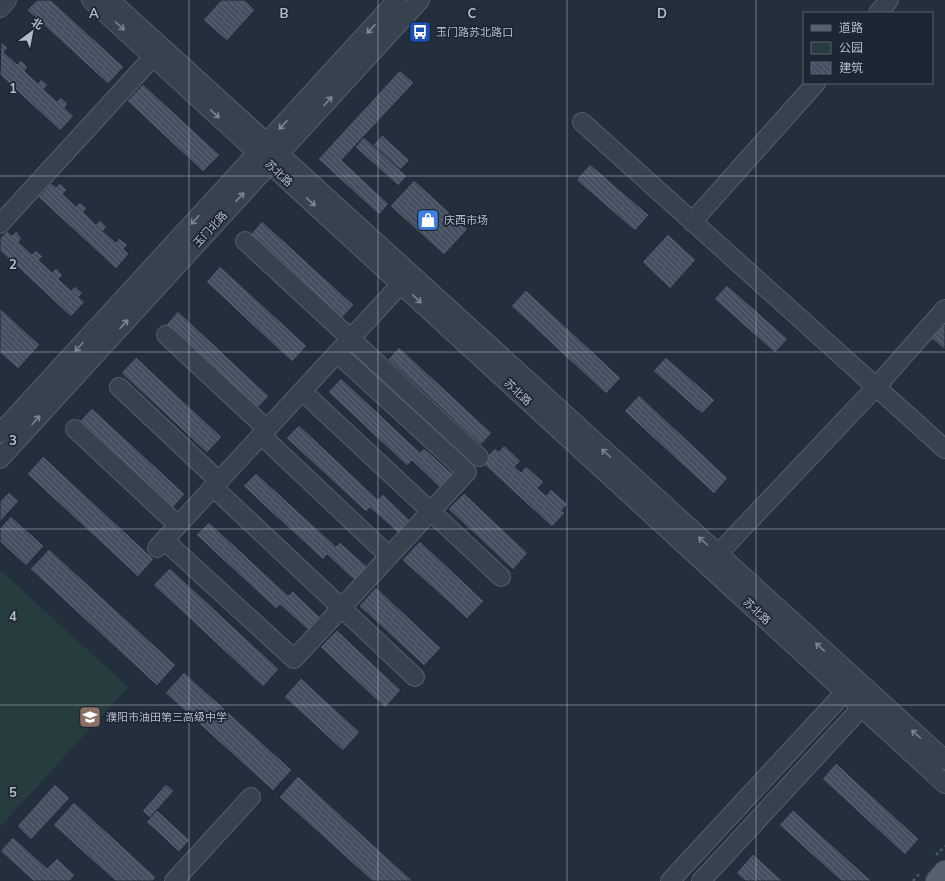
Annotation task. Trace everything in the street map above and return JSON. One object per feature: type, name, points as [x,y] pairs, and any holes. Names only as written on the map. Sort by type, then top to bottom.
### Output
[{"type":"main road","points":[[937,881],[945,872]]},
{"type":"street","points":[[0,8],[7,0]]},
{"type":"street","name":"苏北路","points":[[91,0],[153,56],[268,154],[718,554],[945,760]]},
{"type":"street","name":"苏北路","points":[[110,0],[401,284],[945,784]]},
{"type":"street","name":"玉门北路","points":[[0,459],[268,154],[397,0]]},
{"type":"street","name":"玉门北路","points":[[0,433],[268,154],[420,0]]},
{"type":"street","points":[[879,12],[889,0]]},
{"type":"street","points":[[0,224],[153,56]]},
{"type":"street","points":[[692,222],[815,84]]},
{"type":"street","points":[[582,122],[945,449]]},
{"type":"street","points":[[245,241],[479,456]]},
{"type":"street","points":[[337,353],[467,472],[294,659],[161,544],[178,525],[337,353],[401,284]]},
{"type":"street","points":[[718,554],[876,387],[945,309]]},
{"type":"street","points":[[166,335],[389,556]]},
{"type":"street","points":[[119,386],[342,608],[415,677]]},
{"type":"street","points":[[302,391],[501,577]]},
{"type":"street","points":[[75,429],[178,525]]},
{"type":"street","points":[[670,881],[845,692]]},
{"type":"street","points":[[701,881],[862,707]]},
{"type":"street","points":[[174,881],[251,797]]},
{"type":"green space","points":[[0,570],[128,687],[0,827]]},
{"type":"building","points":[[37,0],[51,0],[124,67],[108,84],[27,10]]},
{"type":"building","points":[[221,0],[245,0],[255,10],[227,41],[203,20]]},
{"type":"building","points":[[1,42],[8,48],[4,52],[17,64],[21,60],[28,67],[25,71],[38,83],[41,79],[48,85],[44,89],[57,101],[61,97],[68,104],[65,108],[74,116],[60,131],[0,75]]},
{"type":"building","points":[[400,70],[414,83],[342,160],[389,204],[379,215],[318,159]]},
{"type":"building","points":[[143,84],[220,155],[203,172],[127,101]]},
{"type":"building","points":[[382,135],[410,160],[400,170],[373,145]]},
{"type":"building","points":[[364,137],[407,176],[398,186],[355,147]]},
{"type":"building","points":[[590,164],[649,215],[635,231],[576,180]]},
{"type":"building","points":[[414,180],[468,229],[444,255],[390,206]]},
{"type":"building","points":[[51,183],[56,187],[60,183],[67,190],[63,194],[76,206],[80,202],[87,208],[84,212],[96,224],[100,220],[107,227],[103,231],[116,242],[119,238],[128,245],[124,249],[129,254],[116,269],[38,197]]},
{"type":"building","points":[[262,221],[354,305],[341,319],[250,235]]},
{"type":"building","points":[[7,231],[12,235],[16,231],[22,238],[19,242],[32,254],[35,250],[43,256],[39,260],[52,272],[56,268],[63,275],[59,279],[71,290],[75,286],[83,293],[79,297],[85,302],[71,317],[0,251],[0,238]]},
{"type":"building","points":[[668,234],[696,260],[670,289],[642,262]]},
{"type":"building","points":[[220,266],[307,346],[292,362],[206,282]]},
{"type":"building","points":[[727,285],[788,339],[775,353],[714,299]]},
{"type":"building","points":[[526,290],[621,378],[606,394],[511,306]]},
{"type":"building","points":[[0,308],[40,345],[18,369],[0,353]]},
{"type":"building","points":[[178,311],[269,396],[255,411],[164,327]]},
{"type":"building","points":[[945,322],[945,350],[931,338]]},
{"type":"building","points":[[399,347],[492,433],[481,445],[388,359]]},
{"type":"building","points":[[136,357],[222,437],[207,453],[121,373]]},
{"type":"building","points":[[666,357],[715,400],[702,414],[653,371]]},
{"type":"building","points":[[341,378],[420,452],[424,448],[453,474],[440,488],[412,461],[407,466],[328,392]]},
{"type":"building","points":[[639,395],[728,478],[714,494],[624,411]]},
{"type":"building","points":[[92,408],[185,494],[171,510],[77,424]]},
{"type":"building","points":[[299,425],[378,499],[383,494],[411,521],[399,534],[370,508],[366,512],[286,438]]},
{"type":"building","points":[[504,445],[521,461],[515,467],[521,472],[526,466],[544,482],[538,488],[546,495],[551,489],[568,504],[562,510],[565,513],[552,527],[481,462],[495,448],[499,451]]},
{"type":"building","points":[[43,456],[154,559],[138,577],[27,474]]},
{"type":"building","points":[[256,473],[336,546],[340,542],[369,568],[356,582],[327,555],[323,560],[243,486]]},
{"type":"building","points":[[9,492],[19,501],[0,522],[0,501]]},
{"type":"building","points":[[464,493],[528,553],[513,570],[448,509]]},
{"type":"building","points":[[11,516],[44,546],[26,566],[0,542],[0,528]]},
{"type":"building","points":[[209,522],[288,595],[293,591],[321,618],[309,631],[280,605],[276,609],[196,535]]},
{"type":"building","points":[[420,541],[484,601],[467,619],[402,560]]},
{"type":"building","points":[[49,549],[176,665],[157,686],[30,569]]},
{"type":"building","points":[[170,568],[279,669],[263,687],[153,585]]},
{"type":"building","points":[[376,587],[441,648],[424,666],[359,606]]},
{"type":"building","points":[[337,630],[401,690],[385,708],[320,647]]},
{"type":"building","points":[[184,672],[292,770],[273,791],[165,693]]},
{"type":"building","points":[[301,678],[360,732],[343,751],[284,697]]},
{"type":"building","points":[[836,763],[919,839],[905,855],[822,779]]},
{"type":"building","points":[[298,776],[413,881],[372,881],[279,797]]},
{"type":"building","points":[[55,784],[70,798],[31,840],[17,826]]},
{"type":"building","points":[[166,784],[174,791],[150,818],[142,811]]},
{"type":"building","points":[[74,802],[156,877],[153,881],[115,881],[53,825]]},
{"type":"building","points":[[157,810],[190,840],[179,852],[146,822]]},
{"type":"building","points":[[793,810],[872,881],[841,881],[779,825]]},
{"type":"building","points":[[13,837],[47,868],[57,858],[75,875],[70,881],[33,881],[0,851]]},
{"type":"building","points":[[753,854],[783,881],[745,881],[736,873]]},
{"type":"place","name":"玉门路苏北路口","points":[[420,32]]},
{"type":"place","name":"庆西市场","points":[[428,220]]},
{"type":"place","name":"濮阳市油田第三高级中学","points":[[90,717]]}]
